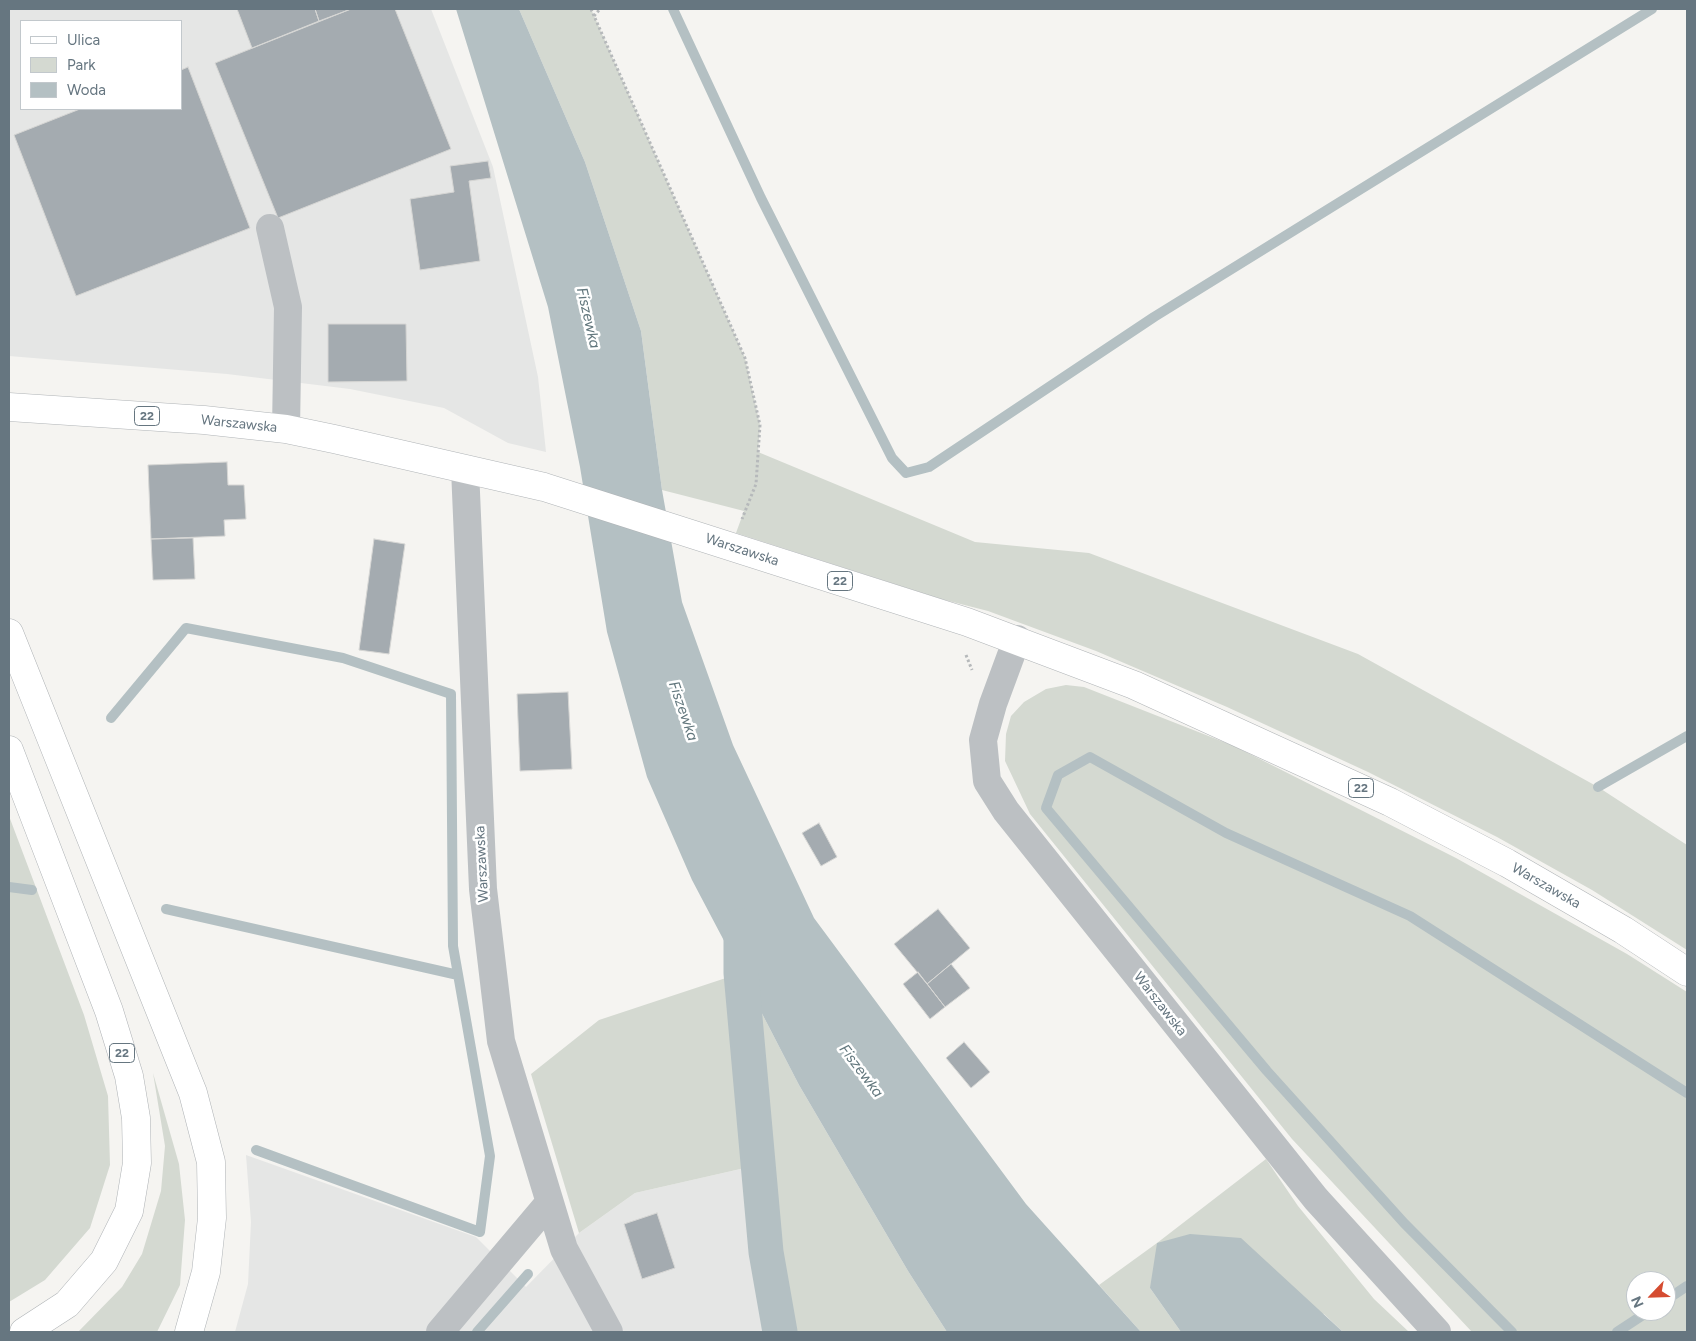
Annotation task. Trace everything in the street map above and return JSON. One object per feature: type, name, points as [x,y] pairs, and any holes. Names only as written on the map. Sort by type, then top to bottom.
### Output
[{"type":"main road","name":"Warszawska","points":[[9,407],[204,420],[286,429],[544,487],[1017,639],[1134,685],[1390,802],[1507,863],[1623,930],[1687,972]]},
{"type":"main road","points":[[9,633],[192,1093],[211,1162],[212,1218],[206,1272],[189,1332]]},
{"type":"main road","name":"22","points":[[9,750],[110,1011],[129,1076],[136,1127],[136,1163],[129,1211],[104,1261],[67,1304],[24,1332]]},
{"type":"lane","points":[[270,228],[288,307],[286,429]]},
{"type":"lane","name":"Warszawska","points":[[465,469],[483,889],[501,1041],[548,1204],[564,1249],[609,1332]]},
{"type":"lane","name":"Warszawska","points":[[1017,639],[993,704],[983,740],[987,781],[1006,810],[1316,1199],[1437,1332]]},
{"type":"lane","points":[[440,1332],[548,1204]]},
{"type":"path","points":[[591,9],[745,358],[760,425],[756,484],[739,526]]},
{"type":"path","points":[[594,16],[600,9]]},
{"type":"shaded area","points":[[9,9],[431,9],[493,167],[538,377],[546,452],[508,443],[444,408],[350,389],[227,374],[9,356]]},
{"type":"shaded area","points":[[246,1155],[476,1237],[526,1287],[579,1233],[635,1193],[758,1165],[766,1252],[780,1332],[235,1332],[248,1284],[251,1222]]},
{"type":"green space","points":[[519,9],[591,9],[745,358],[760,425],[758,452],[975,542],[1089,553],[1358,654],[1598,787],[1687,845],[1687,950],[1592,890],[1497,837],[1368,772],[1227,707],[1096,651],[988,611],[941,599],[736,533],[744,511],[662,490],[641,331],[585,162]]},
{"type":"green space","points":[[1066,685],[1084,687],[1234,746],[1456,858],[1627,954],[1687,992],[1687,1332],[1472,1332],[1292,1139],[1030,814],[1005,761],[1006,734],[1011,716],[1024,702],[1046,689]]},
{"type":"green space","points":[[9,816],[84,1015],[108,1096],[110,1165],[90,1228],[45,1280],[9,1302]]},
{"type":"green space","points":[[741,973],[799,1085],[908,1271],[947,1332],[780,1332],[766,1252],[758,1165],[635,1193],[579,1233],[531,1074],[599,1020]]},
{"type":"green space","points":[[153,1073],[179,1164],[185,1220],[180,1285],[157,1332],[78,1332],[122,1287],[142,1254],[161,1191],[165,1146]]},
{"type":"green space","points":[[1266,1159],[1298,1206],[1374,1299],[1409,1332],[1343,1332],[1324,1314],[1150,1288],[1181,1332],[1141,1332],[1099,1285]]},
{"type":"water","name":"Fiszewka","points":[[456,9],[519,9],[585,162],[641,331],[662,490],[682,602],[733,745],[814,918],[1026,1204],[1141,1332],[947,1332],[908,1271],[799,1085],[692,880],[647,777],[607,632],[580,467],[548,307]]},
{"type":"water","points":[[1190,1234],[1241,1238],[1343,1332],[1181,1332],[1150,1288],[1157,1243]]},
{"type":"building","points":[[237,9],[315,9],[319,21],[252,48]]},
{"type":"building","points":[[315,9],[351,9],[319,21]]},
{"type":"building","points":[[351,9],[395,9],[451,149],[278,218],[215,63]]},
{"type":"building","points":[[188,67],[250,228],[76,296],[14,135],[77,110],[182,110],[182,70]]},
{"type":"building","points":[[488,161],[491,178],[469,181],[480,261],[420,270],[410,199],[454,192],[450,166]]},
{"type":"building","points":[[328,324],[406,324],[407,381],[328,382]]},
{"type":"building","points":[[227,462],[228,485],[244,485],[246,519],[224,520],[225,536],[151,539],[148,465]]},
{"type":"building","points":[[193,538],[195,579],[153,580],[151,539]]},
{"type":"building","points":[[374,539],[405,544],[389,654],[359,650]]},
{"type":"building","points":[[568,692],[572,769],[520,771],[517,694]]},
{"type":"building","points":[[819,823],[837,857],[821,866],[802,833]]},
{"type":"building","points":[[938,909],[970,948],[927,984],[894,944]]},
{"type":"building","points":[[951,964],[970,988],[945,1007],[927,984]]},
{"type":"building","points":[[918,972],[945,1007],[930,1019],[903,984]]},
{"type":"building","points":[[964,1042],[990,1072],[971,1088],[946,1058]]},
{"type":"building","points":[[657,1213],[675,1268],[642,1279],[624,1224]]},
{"type":"waterway","points":[[673,9],[761,198],[892,458],[906,473],[929,467],[1154,317],[1652,9]]},
{"type":"waterway","points":[[111,718],[186,628],[343,658],[451,694],[453,946],[490,1156],[480,1232],[256,1150]]},
{"type":"waterway","points":[[1598,787],[1687,736]]},
{"type":"waterway","points":[[1512,1332],[1404,1223],[1267,1071],[1046,808],[1058,775],[1090,757],[1226,833],[1410,916],[1687,1093]]},
{"type":"waterway","points":[[9,887],[32,890]]},
{"type":"waterway","points":[[166,909],[458,975]]},
{"type":"waterway","points":[[741,926],[741,973],[766,1252],[780,1332]]},
{"type":"waterway","points":[[477,1332],[528,1274]]},
{"type":"waterway","points":[[1676,1293],[1687,1286]]},
{"type":"waterway","points":[[1617,1332],[1634,1321]]}]
